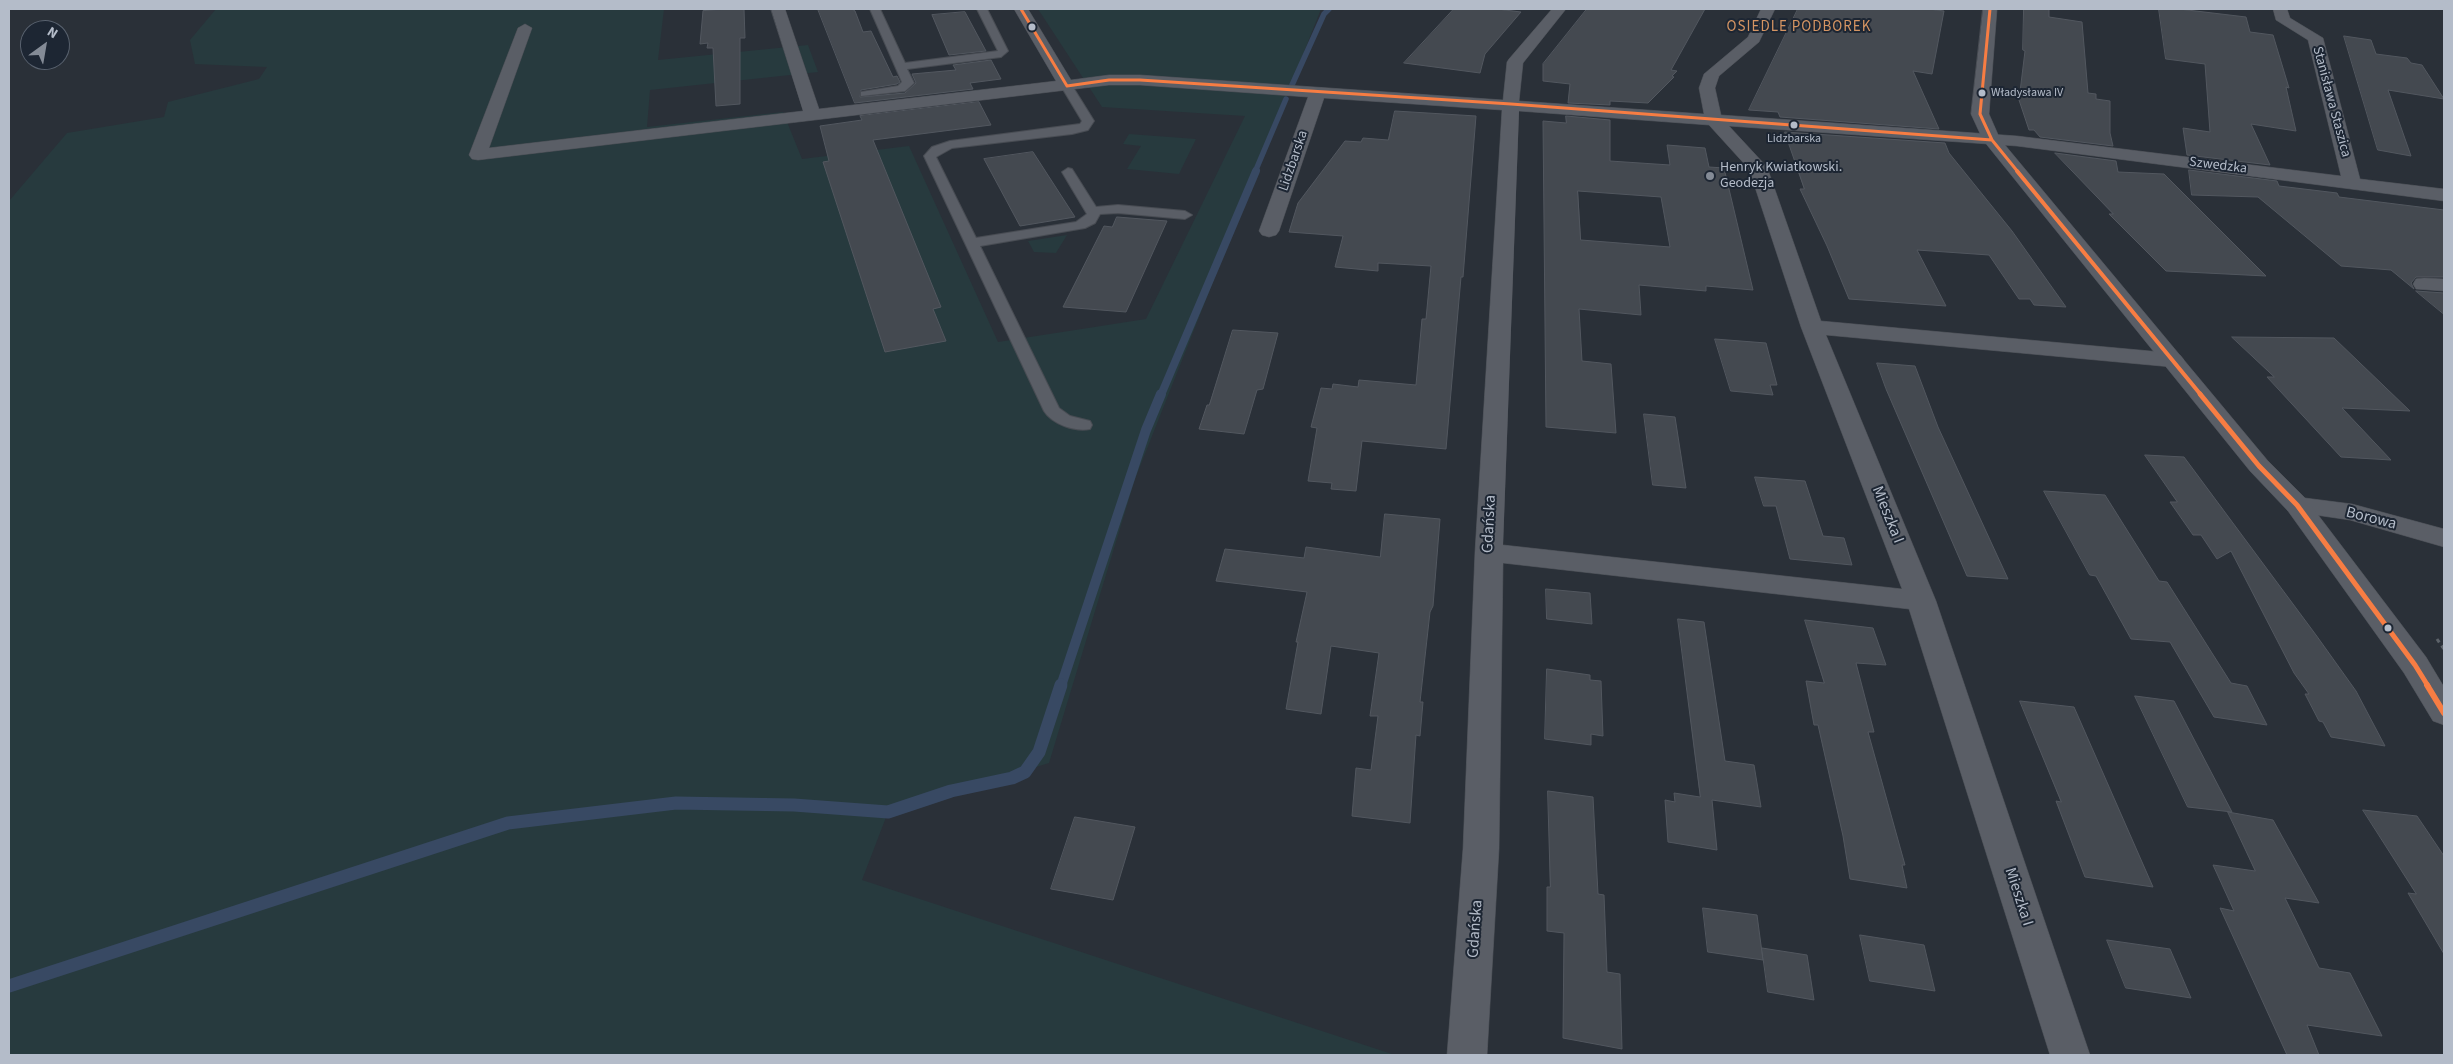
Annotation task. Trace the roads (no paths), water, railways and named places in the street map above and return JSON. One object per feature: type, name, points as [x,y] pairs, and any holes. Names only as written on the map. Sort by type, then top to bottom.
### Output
[{"type":"street","points":[[778,9],[813,116]]},
{"type":"street","points":[[1021,9],[1067,86]]},
{"type":"street","name":"Gdańska","points":[[1467,1055],[1481,849],[1489,552],[1511,104],[1515,62],[1559,9]]},
{"type":"street","points":[[1713,118],[1707,88],[1712,74],[1754,39],[1768,9]]},
{"type":"street","points":[[1990,9],[1980,114],[1992,140],[2259,466],[2297,505],[2415,665],[2444,713]]},
{"type":"street","name":"Stanisława Staszica","points":[[2280,9],[2283,20],[2314,38],[2352,183]]},
{"type":"street","points":[[525,28],[478,155],[1110,80],[1140,80],[1511,104],[1992,140]]},
{"type":"street","name":"Lidzbarska","points":[[1269,230],[1318,92]]},
{"type":"street","name":"Mieszka I","points":[[1713,118],[1758,167],[1812,327],[1922,601],[2070,1055]]},
{"type":"street","name":"Szwedzka","points":[[1992,140],[2035,143],[2444,195]]},
{"type":"street","points":[[1812,327],[2172,360]]},
{"type":"street","name":"Borowa","points":[[2297,505],[2352,512],[2444,538]]},
{"type":"street","points":[[1489,552],[1922,601]]},
{"type":"lane","points":[[866,94],[907,86],[908,83],[875,9]]},
{"type":"lane","points":[[901,68],[1001,54],[1003,51],[982,9]]},
{"type":"lane","points":[[1067,86],[1088,121],[1084,127],[950,146],[936,150],[930,156],[1052,411],[1064,420],[1084,425]]},
{"type":"lane","points":[[972,243],[1080,225],[1090,220],[1094,214],[1068,172]]},
{"type":"lane","points":[[1092,211],[1118,209],[1185,214]]},
{"type":"waterway","points":[[1292,85],[1324,14],[1329,9]]},
{"type":"waterway","points":[[1255,172],[1286,99]]},
{"type":"waterway","points":[[1161,395],[1256,171]]},
{"type":"waterway","points":[[1061,686],[1146,430],[1161,394]]},
{"type":"waterway","points":[[9,986],[508,823],[676,803],[794,805],[888,812],[951,791],[1012,778],[1025,772],[1039,752],[1061,685]]},
{"type":"place","name":"Władysława IV","points":[[1982,93]]},
{"type":"place","name":"Lidzbarska","points":[[1794,125]]},
{"type":"place","name":"Henryk Kwiatkowski. Geodezja","points":[[1710,176]]},
{"type":"district","name":"OSIEDLE PODBOREK","points":[[1799,28]]}]
